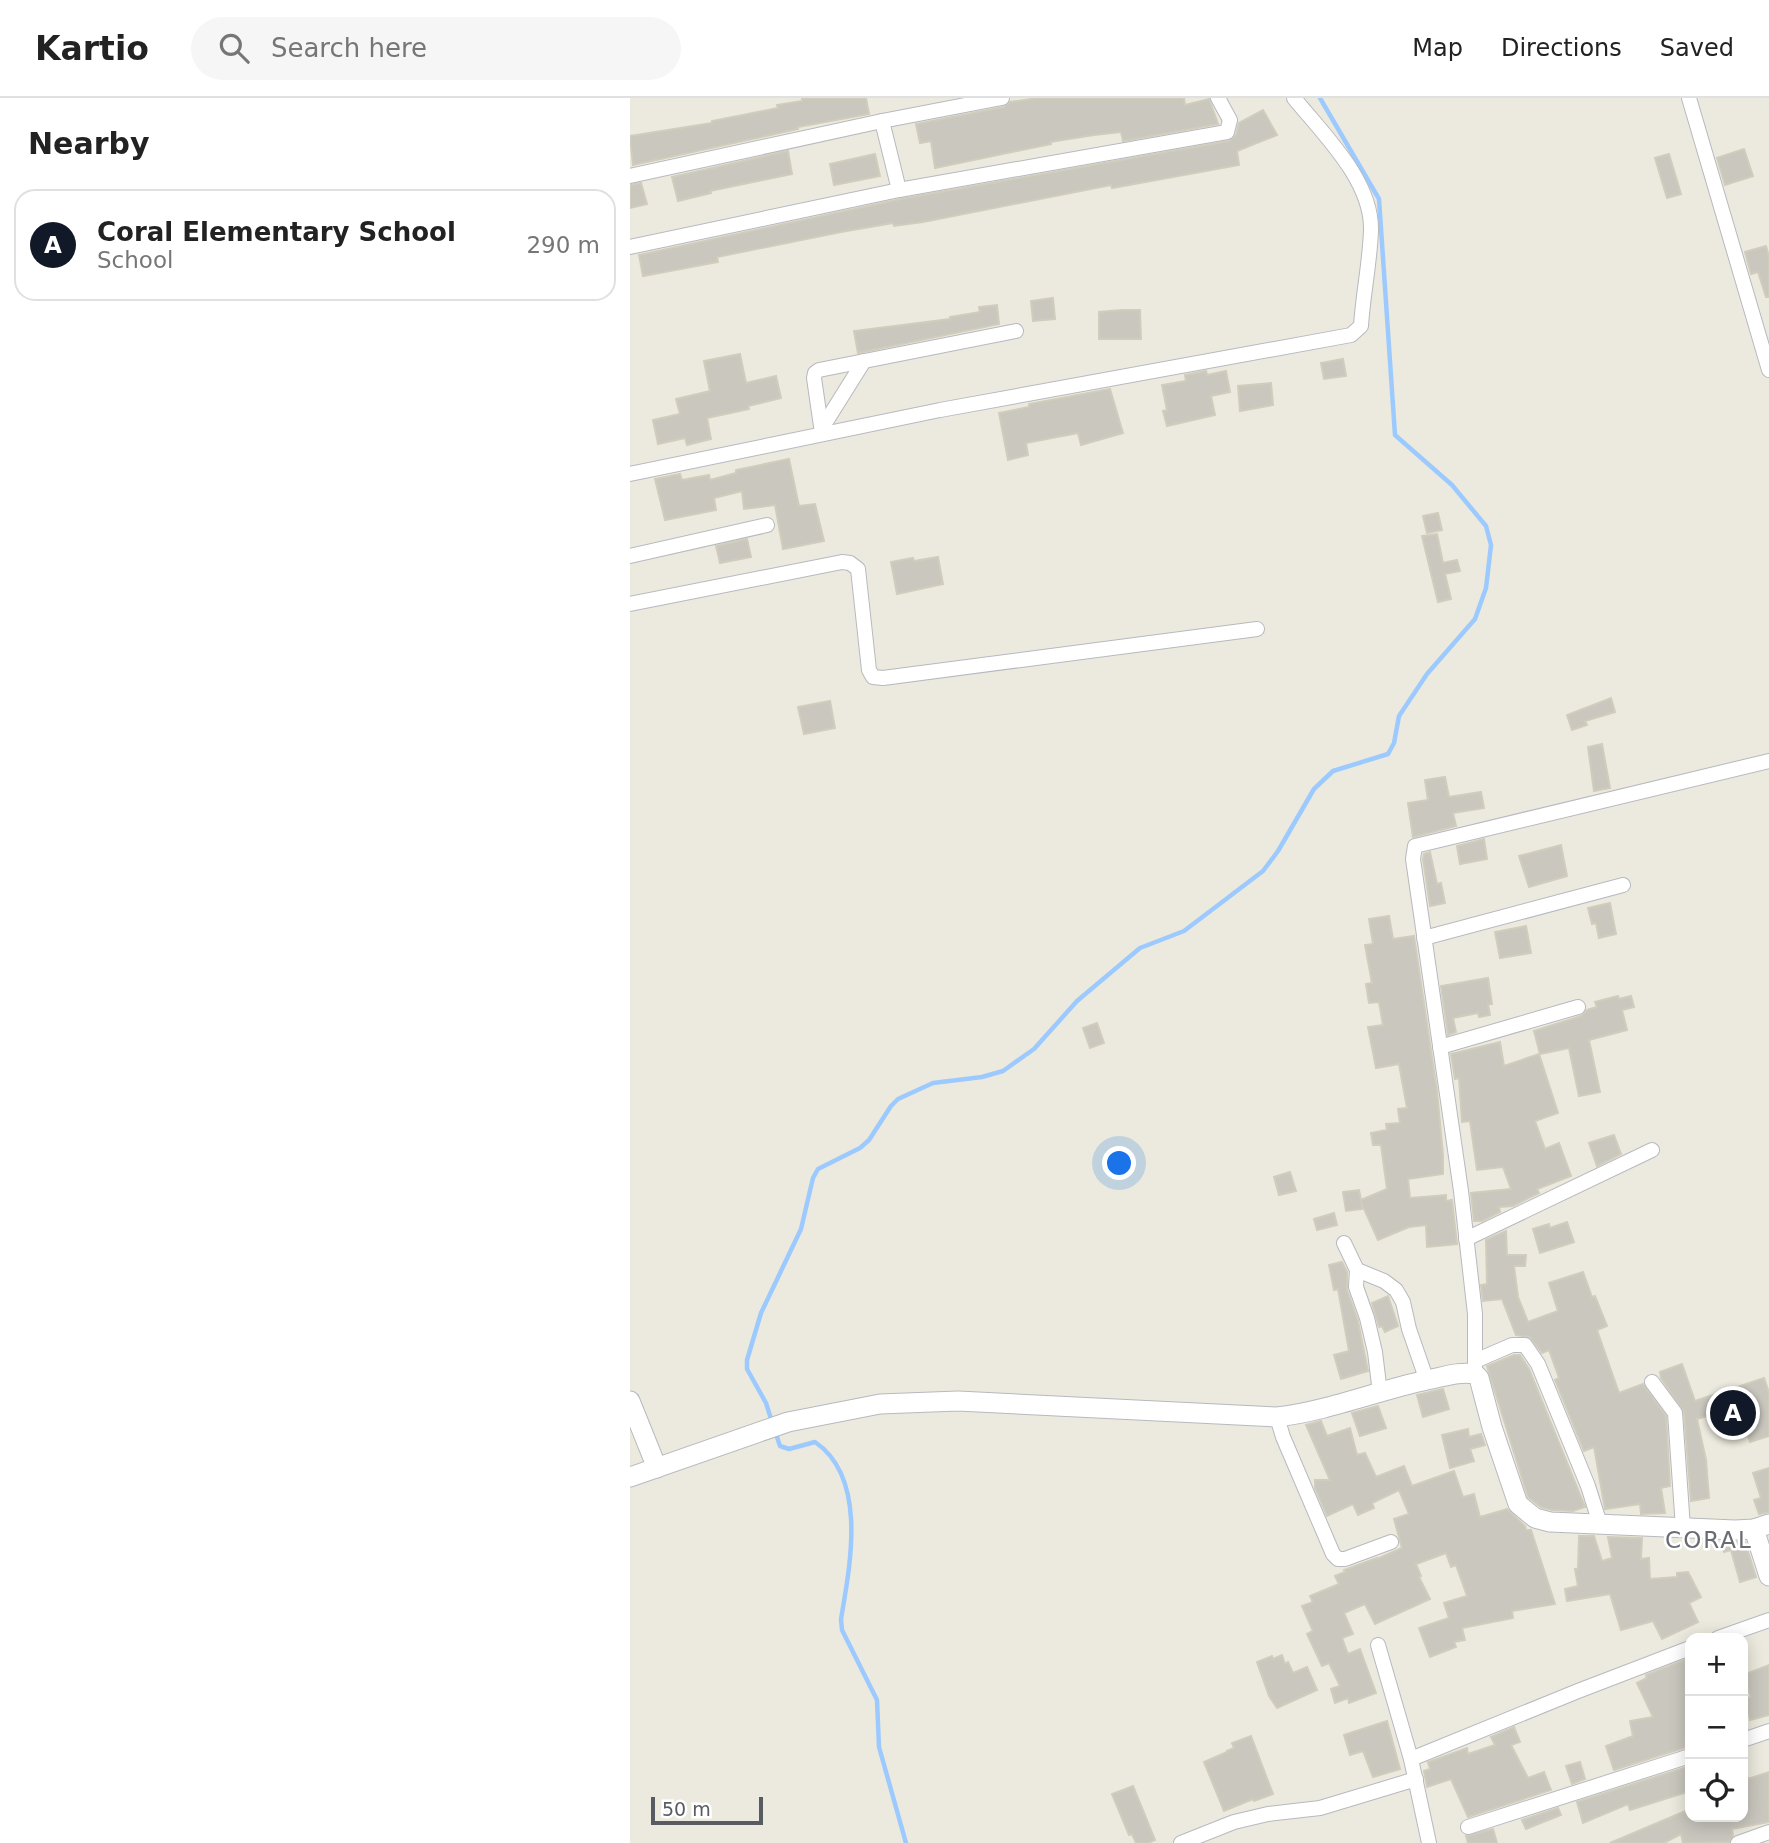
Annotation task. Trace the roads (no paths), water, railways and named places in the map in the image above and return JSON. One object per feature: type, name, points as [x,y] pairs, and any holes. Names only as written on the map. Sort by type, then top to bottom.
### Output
[{"type":"street","points":[[630,176],[881,121],[1002,98]]},
{"type":"street","points":[[630,247],[899,190],[1227,132],[1230,120],[1218,98]]},
{"type":"street","points":[[630,474],[822,430],[1351,335],[1361,326],[1371,230],[1367,203],[1338,151],[1294,98]]},
{"type":"street","points":[[1689,98],[1769,370]]},
{"type":"street","points":[[881,121],[899,190]]},
{"type":"street","points":[[822,430],[815,373],[819,370],[1016,331]]},
{"type":"street","points":[[822,430],[864,360]]},
{"type":"street","points":[[630,555],[767,524]]},
{"type":"street","points":[[630,604],[842,562],[850,563],[858,569],[869,670],[873,677],[883,678],[1257,629]]},
{"type":"street","points":[[1769,761],[1415,846],[1413,859],[1466,1239],[1475,1314],[1475,1367],[1510,1487],[1518,1504],[1535,1518],[1550,1522],[1683,1528],[1762,1527],[1769,1576]]},
{"type":"street","points":[[1424,938],[1622,885]]},
{"type":"street","points":[[1440,1046],[1578,1007]]},
{"type":"street","points":[[1466,1239],[1652,1150]]},
{"type":"street","points":[[1344,1243],[1357,1270],[1356,1287],[1370,1330],[1380,1393]]},
{"type":"street","points":[[1357,1270],[1384,1281],[1396,1290],[1403,1303],[1427,1381]]},
{"type":"street","points":[[630,1477],[788,1422],[880,1404],[958,1401],[1277,1417],[1466,1372],[1512,1345],[1525,1345],[1538,1364],[1588,1486],[1600,1524]]},
{"type":"street","points":[[1652,1382],[1675,1413],[1683,1528]]},
{"type":"street","points":[[630,1401],[657,1468]]},
{"type":"street","points":[[1277,1417],[1333,1554],[1338,1559],[1345,1559],[1391,1542]]},
{"type":"street","points":[[1732,1633],[1769,1620]]},
{"type":"street","points":[[1378,1645],[1411,1759],[1429,1843]]},
{"type":"street","points":[[1411,1759],[1616,1675],[1685,1650]]},
{"type":"street","points":[[1748,1738],[1769,1731]]},
{"type":"street","points":[[1468,1827],[1685,1758]]},
{"type":"street","points":[[1181,1843],[1234,1822],[1268,1814],[1320,1808],[1416,1779]]},
{"type":"street","points":[[1738,1843],[1769,1832]]},
{"type":"waterway","points":[[772,1422],[766,1403],[747,1369],[747,1360],[761,1313],[801,1229],[813,1178],[818,1169],[860,1148],[869,1140],[898,1099],[933,1083],[982,1077],[1003,1071],[1034,1049],[1077,1001],[1140,948],[1184,931],[1263,871],[1278,851],[1314,789],[1333,771],[1388,754],[1394,743],[1399,716],[1427,674],[1475,619],[1486,588],[1491,545],[1486,526],[1452,485],[1395,435],[1379,199],[1320,98]]},
{"type":"waterway","points":[[775,1431],[780,1446],[789,1449],[815,1442],[832,1458],[843,1477],[849,1500],[851,1549],[841,1619],[842,1630],[877,1700],[879,1747],[906,1843]]},
{"type":"place","name":"Coral Elementary School","points":[[1733,1413]]},
{"type":"district","name":"CORAL","points":[[1709,1540]]}]
